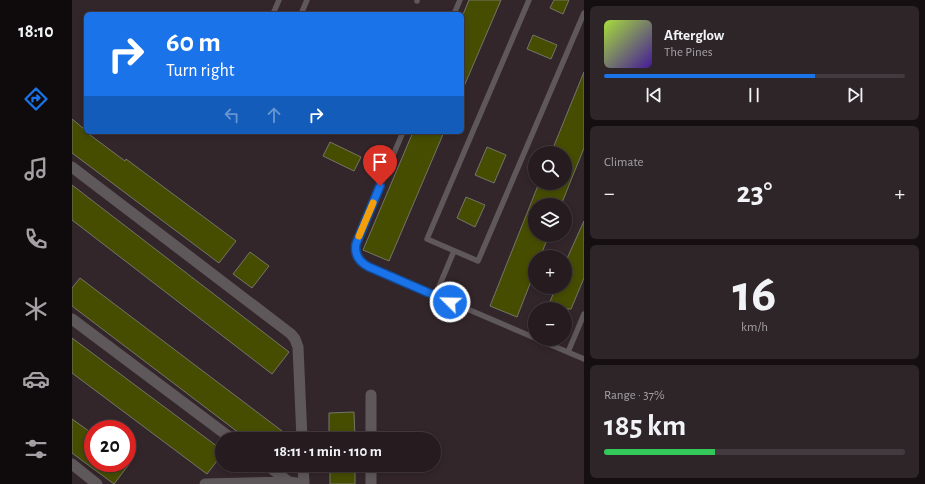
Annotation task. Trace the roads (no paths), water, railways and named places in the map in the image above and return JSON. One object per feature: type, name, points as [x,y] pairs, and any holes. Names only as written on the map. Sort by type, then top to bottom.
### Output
[{"type":"street","points":[[72,167],[284,329],[295,339],[298,347],[302,432]]},
{"type":"street","points":[[72,319],[223,432]]},
{"type":"street","points":[[371,396],[371,432]]},
{"type":"street","points":[[72,464],[97,484]]},
{"type":"street","points":[[275,472],[289,482]]},
{"type":"street","points":[[205,484],[289,482],[304,484],[303,472]]},
{"type":"street","points":[[371,472],[371,484]]},
{"type":"lane","points":[[275,12],[279,0]]},
{"type":"lane","points":[[302,12],[307,0]]},
{"type":"lane","points":[[455,12],[460,0]]},
{"type":"lane","points":[[529,0],[427,239],[478,261],[584,13]]},
{"type":"lane","points":[[402,134],[357,240],[356,252],[362,263],[435,296],[528,335]]},
{"type":"lane","points":[[435,296],[454,251]]},
{"type":"lane","points":[[568,352],[584,314]]},
{"type":"lane","points":[[554,346],[584,359]]}]
